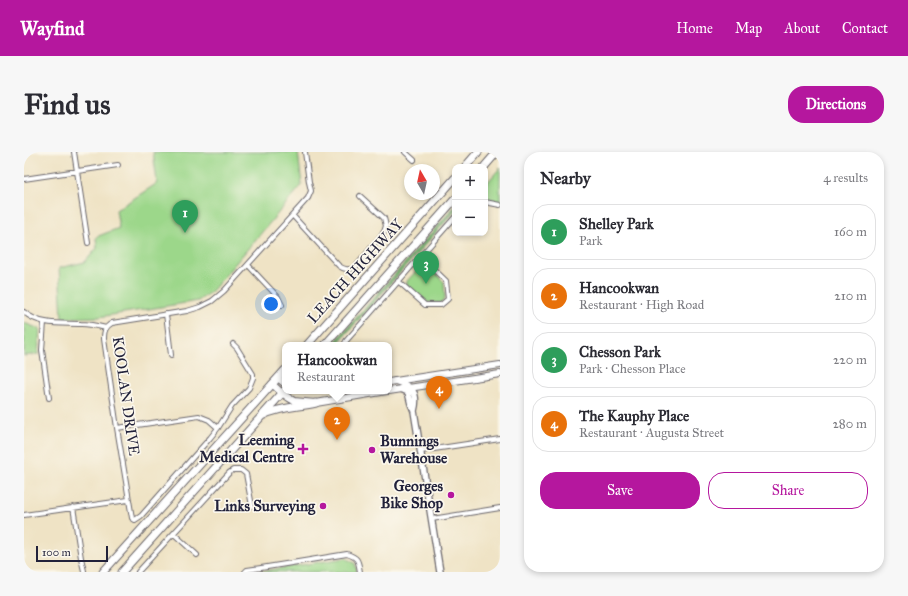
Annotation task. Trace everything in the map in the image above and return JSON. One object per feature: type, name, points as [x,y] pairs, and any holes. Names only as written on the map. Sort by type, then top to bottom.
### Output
[{"type":"highway","points":[[468,164],[478,152]]},
{"type":"highway","points":[[487,164],[497,152]]},
{"type":"highway","name":"LEACH HIGHWAY","points":[[310,342],[452,181]]},
{"type":"highway","name":"LEACH HIGHWAY","points":[[328,342],[454,200]]},
{"type":"highway","points":[[103,572],[282,373]]},
{"type":"highway","points":[[122,572],[282,392]]},
{"type":"highway","points":[[261,416],[268,413],[316,403]]},
{"type":"main road","points":[[392,381],[500,365]]},
{"type":"main road","points":[[392,390],[500,374]]},
{"type":"main road","points":[[278,378],[282,381]]},
{"type":"main road","points":[[272,384],[282,390]]},
{"type":"main road","points":[[287,394],[294,400],[316,403],[370,394]]},
{"type":"street","points":[[74,152],[88,244]]},
{"type":"street","name":"KOOLAN DRIVE","points":[[218,428],[206,444],[138,518],[136,520],[132,518],[117,428],[104,332],[108,325],[112,323],[187,311],[206,304],[224,291],[308,198],[311,191],[305,152]]},
{"type":"street","points":[[405,152],[414,160]]},
{"type":"street","points":[[24,179],[118,165]]},
{"type":"street","points":[[293,216],[338,266],[350,270],[355,268],[384,232],[386,226],[384,218],[360,196]]},
{"type":"street","points":[[488,203],[500,205]]},
{"type":"street","points":[[346,342],[452,220]]},
{"type":"street","points":[[398,281],[425,305],[441,306],[448,299],[446,280],[420,256]]},
{"type":"street","points":[[248,265],[278,297],[282,305]]},
{"type":"street","points":[[24,312],[31,318],[44,322],[92,325],[106,328]]},
{"type":"street","points":[[166,314],[171,355]]},
{"type":"street","points":[[44,322],[42,350],[49,398]]},
{"type":"street","points":[[117,428],[199,416],[209,420],[218,428],[232,406],[249,388],[253,378],[252,371],[233,344]]},
{"type":"street","points":[[392,381],[404,384],[411,388],[416,394]]},
{"type":"street","points":[[414,410],[416,394],[422,386]]},
{"type":"street","points":[[401,389],[408,392],[414,410],[440,572]]},
{"type":"street","points":[[421,451],[500,439]]},
{"type":"street","points":[[138,572],[228,473],[233,470],[241,470],[246,474],[252,506]]},
{"type":"street","points":[[24,515],[128,500]]},
{"type":"street","points":[[73,507],[84,571]]},
{"type":"street","points":[[432,518],[500,508]]},
{"type":"street","points":[[174,534],[197,555]]},
{"type":"street","points":[[245,572],[248,570],[347,554],[354,556],[358,562],[360,572]]},
{"type":"green space","points":[[153,152],[298,152],[302,185],[212,291],[198,301],[99,317],[62,318],[59,268],[85,262],[97,248],[96,237],[119,228],[116,210],[156,184]]},
{"type":"green space","points":[[500,168],[500,202],[488,198],[488,182]]},
{"type":"green space","points":[[452,209],[452,214],[339,342],[335,342]]},
{"type":"green space","points":[[427,265],[444,282],[445,298],[441,303],[427,302],[407,286],[407,281],[421,266]]},
{"type":"green space","points":[[24,323],[40,329],[38,354],[24,356]]},
{"type":"green space","points":[[345,558],[355,563],[357,572],[257,572]]},
{"type":"place","name":"Shelley Park","points":[[185,233]]},
{"type":"place","name":"Chesson Park","points":[[426,284]]},
{"type":"place","name":"The Kauphy Place","points":[[439,409]]},
{"type":"place","name":"Hancookwan","points":[[337,440]]},
{"type":"place","name":"Leeming Medical Centre","points":[[303,449]]},
{"type":"place","name":"Bunnings Warehouse","points":[[372,450]]},
{"type":"place","name":"Georges Bike Shop","points":[[451,495]]},
{"type":"place","name":"Links Surveying","points":[[323,506]]}]
